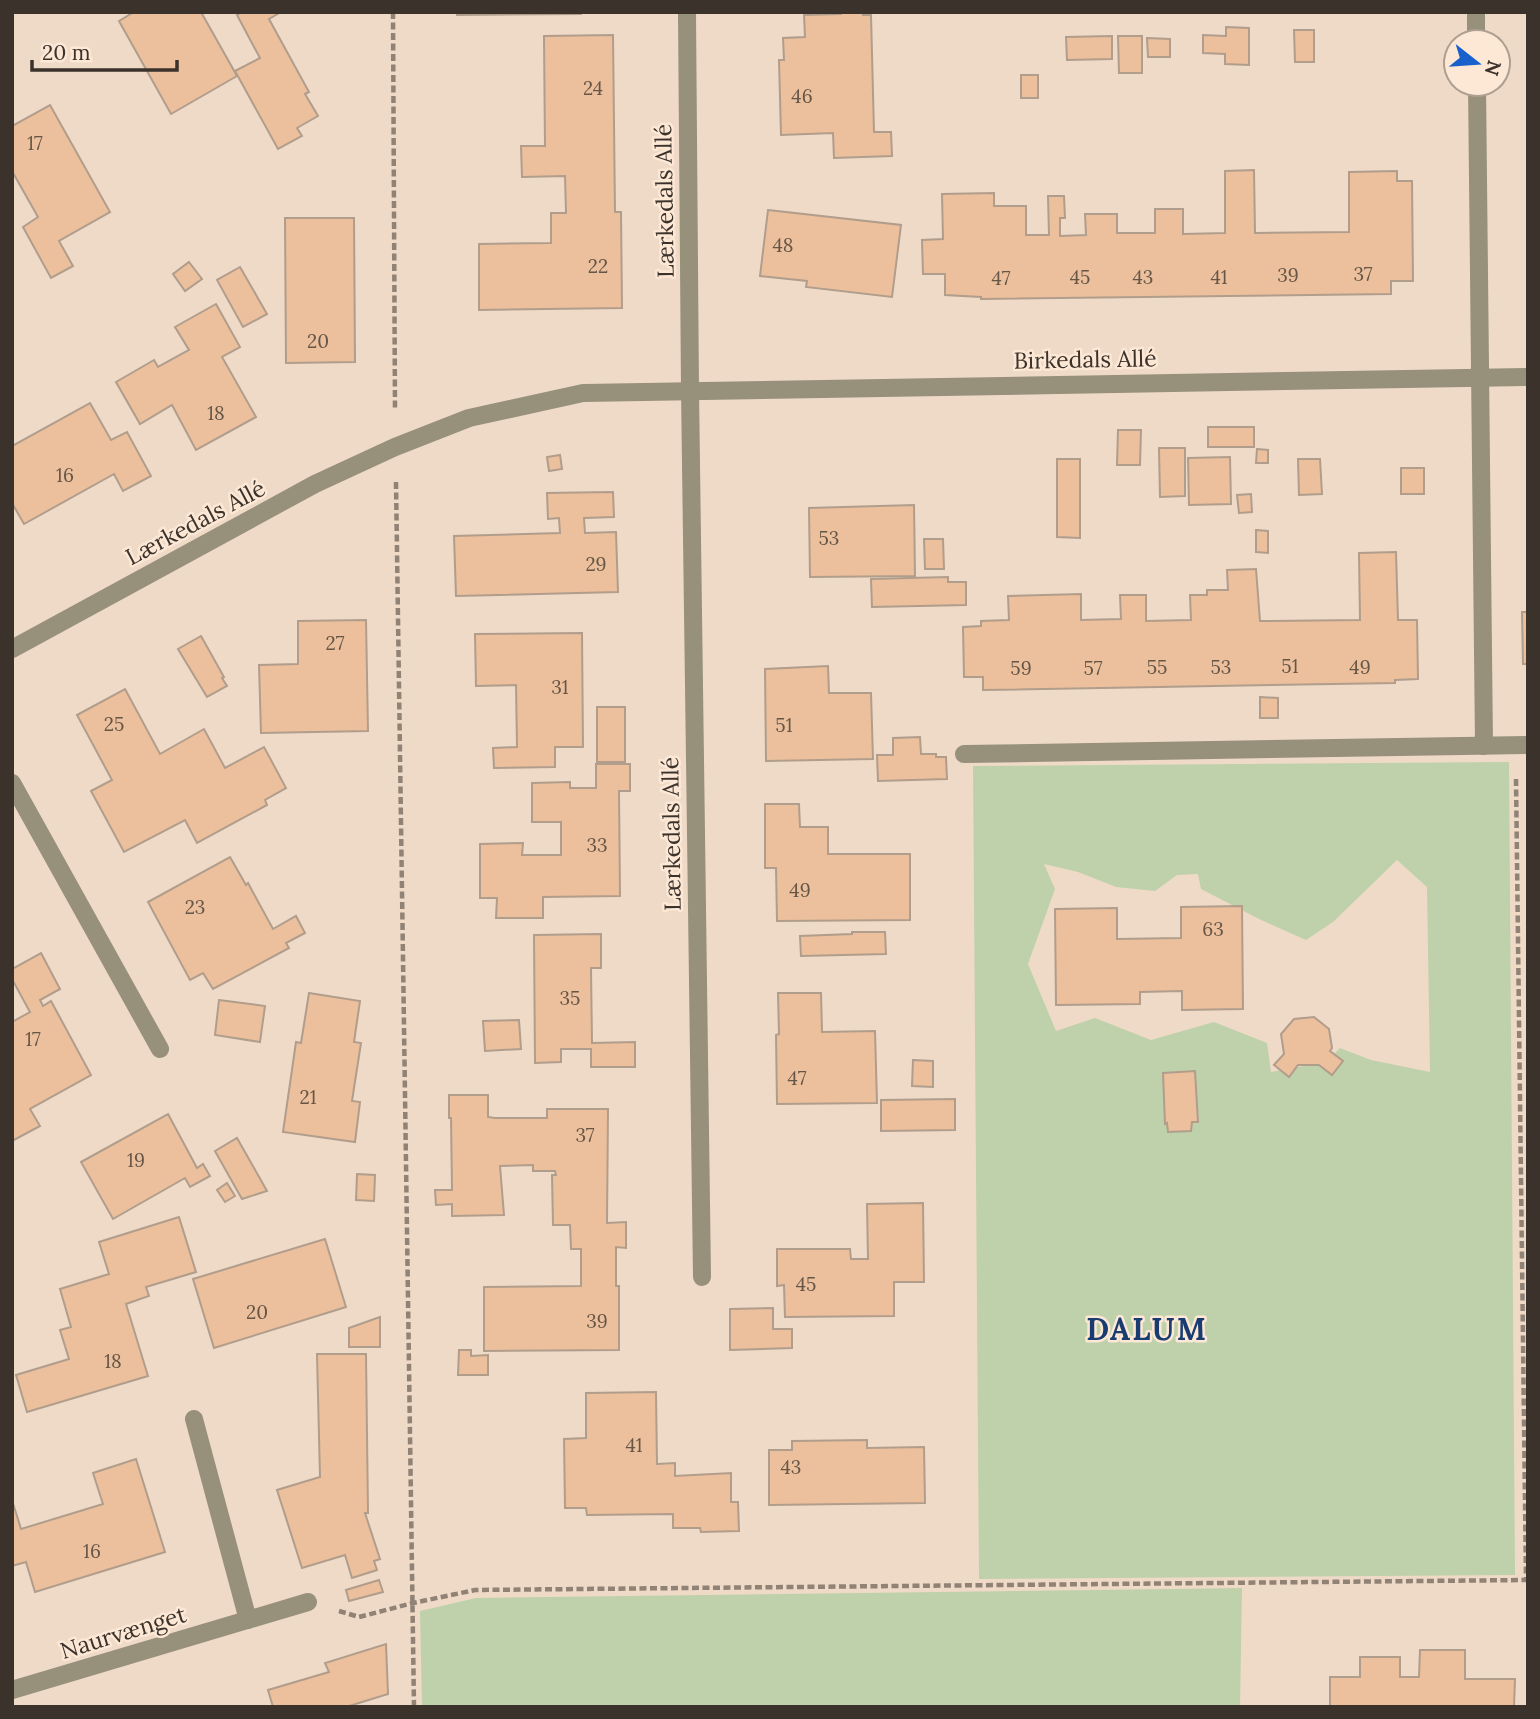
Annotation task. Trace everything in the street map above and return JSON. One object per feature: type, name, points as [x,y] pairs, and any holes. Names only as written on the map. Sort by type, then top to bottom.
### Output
[{"type":"street","name":"Lærkedals Allé","points":[[687,12],[702,1278]]},
{"type":"street","points":[[1477,98],[1484,746]]},
{"type":"street","name":"Birkedals Allé","points":[[690,390],[1528,376]]},
{"type":"street","name":"Lærkedals Allé","points":[[12,649],[315,484],[395,447],[469,418],[583,393],[690,390]]},
{"type":"street","points":[[964,754],[1522,745]]},
{"type":"street","points":[[12,783],[160,1049]]},
{"type":"street","points":[[194,1419],[248,1620]]},
{"type":"street","name":"Naurvænget","points":[[12,1690],[308,1602]]},
{"type":"path","points":[[393,12],[395,447],[414,1707]]},
{"type":"path","points":[[308,1602],[359,1617],[475,1590],[1527,1580],[1522,745]]},
{"type":"green space","points":[[1509,762],[1515,1575],[979,1579],[973,766]],"holes":[[[1397,860],[1427,887],[1430,1072],[1371,1060],[1340,1048],[1326,1062],[1271,1072],[1267,1043],[1214,1022],[1151,1040],[1095,1018],[1056,1031],[1028,964],[1055,889],[1044,864],[1078,872],[1116,887],[1155,891],[1177,875],[1198,874],[1201,889],[1306,940],[1333,922]]]},
{"type":"green space","points":[[1242,1588],[1240,1707],[422,1707],[420,1611],[476,1598]]},
{"type":"building","points":[[134,12],[201,12],[237,76],[171,114],[119,21]]},
{"type":"building","points":[[242,12],[281,12],[269,19],[309,92],[305,94],[318,116],[297,128],[302,136],[278,149],[235,71],[260,58],[237,15]]},
{"type":"building","points":[[457,12],[581,12],[581,14],[457,15]]},
{"type":"building","points":[[863,12],[863,15],[871,15],[874,132],[891,132],[892,156],[834,158],[833,133],[781,135],[779,60],[784,60],[783,38],[805,37],[804,15]]},
{"type":"building","points":[[1226,27],[1249,28],[1249,65],[1225,64],[1225,54],[1203,53],[1203,35],[1226,36]]},
{"type":"building","points":[[1294,30],[1314,30],[1314,62],[1295,62]]},
{"type":"building","points":[[613,35],[615,212],[621,212],[622,308],[479,310],[479,244],[551,243],[551,213],[566,213],[565,176],[522,177],[521,146],[545,146],[544,36]]},
{"type":"building","points":[[1112,36],[1112,59],[1067,60],[1066,37]]},
{"type":"building","points":[[1118,36],[1142,36],[1142,73],[1119,73]]},
{"type":"building","points":[[1147,38],[1170,39],[1170,57],[1148,57]]},
{"type":"building","points":[[1021,75],[1038,75],[1038,98],[1021,98]]},
{"type":"building","points":[[50,105],[110,212],[59,241],[73,266],[51,278],[23,227],[38,217],[12,171],[12,126]]},
{"type":"building","points":[[1254,170],[1255,233],[1349,232],[1349,172],[1397,171],[1397,181],[1412,181],[1413,281],[1391,281],[1391,294],[981,299],[945,295],[945,274],[923,274],[922,240],[943,239],[942,194],[994,193],[994,206],[1026,206],[1026,235],[1049,235],[1048,196],[1064,196],[1065,218],[1060,218],[1060,236],[1086,235],[1085,214],[1117,214],[1117,233],[1155,233],[1155,209],[1183,209],[1183,234],[1225,233],[1225,171]]},
{"type":"building","points":[[768,210],[901,225],[892,297],[806,287],[807,281],[760,276]]},
{"type":"building","points":[[285,218],[354,218],[355,362],[286,363]]},
{"type":"building","points":[[189,262],[202,279],[185,291],[173,274]]},
{"type":"building","points":[[240,267],[267,314],[243,327],[217,280]]},
{"type":"building","points":[[216,304],[240,347],[222,357],[256,417],[196,450],[172,405],[140,424],[116,382],[154,360],[158,367],[189,350],[175,327]]},
{"type":"building","points":[[90,403],[111,440],[127,432],[151,476],[123,491],[114,474],[24,524],[12,503],[12,446]]},
{"type":"building","points":[[1208,427],[1254,427],[1254,447],[1208,447]]},
{"type":"building","points":[[1118,430],[1141,430],[1140,465],[1117,465]]},
{"type":"building","points":[[1159,448],[1185,448],[1185,496],[1160,497]]},
{"type":"building","points":[[1257,449],[1268,450],[1268,463],[1256,463]]},
{"type":"building","points":[[560,455],[562,469],[549,471],[547,457]]},
{"type":"building","points":[[1230,457],[1231,504],[1189,505],[1188,458]]},
{"type":"building","points":[[1057,459],[1080,459],[1080,538],[1057,537]]},
{"type":"building","points":[[1298,459],[1320,459],[1322,494],[1299,495]]},
{"type":"building","points":[[1401,468],[1424,468],[1424,494],[1401,494]]},
{"type":"building","points":[[613,492],[614,517],[584,518],[585,533],[616,532],[618,592],[456,596],[454,536],[560,533],[559,518],[548,519],[547,493]]},
{"type":"building","points":[[1251,494],[1252,512],[1239,513],[1237,495]]},
{"type":"building","points":[[914,505],[915,576],[810,577],[809,508]]},
{"type":"building","points":[[1256,530],[1268,531],[1268,553],[1256,552]]},
{"type":"building","points":[[924,539],[943,539],[944,569],[925,569]]},
{"type":"building","points":[[1396,552],[1398,620],[1417,620],[1418,679],[1395,680],[1395,683],[983,690],[983,677],[964,677],[963,627],[981,626],[981,621],[1009,620],[1008,596],[1081,594],[1081,620],[1121,619],[1120,595],[1146,595],[1146,621],[1191,620],[1190,595],[1207,595],[1207,590],[1228,590],[1227,570],[1256,569],[1260,621],[1360,620],[1359,553]]},
{"type":"building","points":[[948,577],[948,582],[966,582],[966,605],[872,607],[871,579]]},
{"type":"building","points":[[1522,612],[1528,612],[1528,664],[1523,664]]},
{"type":"building","points":[[366,620],[368,731],[261,733],[259,665],[298,664],[298,621]]},
{"type":"building","points":[[582,633],[583,747],[555,747],[555,767],[494,768],[493,748],[517,747],[516,685],[476,686],[475,634]]},
{"type":"building","points":[[201,636],[227,686],[207,697],[178,649]]},
{"type":"building","points":[[828,666],[829,693],[871,693],[873,759],[766,761],[765,669]]},
{"type":"building","points":[[125,689],[160,754],[204,729],[225,768],[264,747],[286,788],[265,800],[267,805],[197,843],[185,820],[124,852],[91,791],[112,780],[77,715]]},
{"type":"building","points":[[1260,697],[1278,698],[1278,718],[1260,718]]},
{"type":"building","points":[[597,707],[625,707],[625,762],[597,762]]},
{"type":"building","points":[[920,737],[921,754],[946,757],[947,779],[878,781],[877,755],[893,755],[893,738]]},
{"type":"building","points":[[596,764],[630,764],[630,791],[619,791],[620,896],[543,897],[543,918],[496,918],[497,898],[480,898],[480,844],[523,843],[522,855],[561,855],[561,822],[532,822],[532,783],[570,782],[570,788],[596,788]]},
{"type":"building","points":[[765,804],[799,804],[800,827],[828,827],[828,854],[910,854],[910,920],[777,921],[776,868],[765,868]]},
{"type":"building","points":[[230,857],[246,885],[248,883],[273,929],[296,916],[305,933],[286,943],[289,948],[213,989],[203,973],[190,980],[148,902]]},
{"type":"building","points":[[1242,906],[1243,1009],[1182,1010],[1182,991],[1140,992],[1140,1004],[1056,1005],[1055,909],[1117,908],[1117,939],[1181,938],[1181,907]]},
{"type":"building","points":[[885,932],[886,954],[801,956],[800,936]]},
{"type":"building","points":[[601,934],[601,968],[591,968],[592,1043],[635,1042],[635,1067],[591,1067],[591,1049],[561,1049],[561,1062],[535,1063],[534,935]]},
{"type":"building","points":[[41,953],[60,989],[40,1000],[43,1006],[51,1001],[91,1075],[30,1109],[40,1126],[12,1141],[12,1022],[30,1012],[12,979],[12,969]]},
{"type":"building","points":[[309,993],[360,1001],[354,1042],[361,1043],[352,1101],[360,1102],[355,1142],[283,1132],[296,1042],[301,1043]]},
{"type":"building","points":[[778,993],[821,993],[822,1032],[875,1031],[877,1103],[777,1104]]},
{"type":"building","points":[[219,1000],[265,1006],[260,1042],[215,1035]]},
{"type":"building","points":[[1314,1017],[1329,1029],[1332,1048],[1330,1051],[1343,1061],[1332,1075],[1319,1065],[1298,1065],[1289,1077],[1274,1065],[1284,1054],[1281,1034],[1294,1019]]},
{"type":"building","points":[[519,1020],[521,1049],[485,1051],[483,1021]]},
{"type":"building","points":[[913,1060],[933,1061],[933,1087],[912,1086]]},
{"type":"building","points":[[1195,1071],[1198,1122],[1192,1122],[1191,1131],[1168,1132],[1167,1123],[1165,1124],[1163,1073]]},
{"type":"building","points":[[449,1095],[488,1095],[488,1117],[495,1118],[547,1118],[547,1109],[608,1109],[607,1223],[626,1222],[626,1248],[616,1247],[619,1350],[484,1351],[484,1287],[581,1286],[581,1249],[571,1249],[570,1225],[553,1225],[552,1175],[556,1175],[555,1171],[533,1171],[533,1165],[500,1166],[504,1215],[452,1216],[452,1204],[436,1205],[435,1190],[452,1190]]},
{"type":"building","points":[[955,1099],[955,1130],[881,1131],[881,1100]]},
{"type":"building","points":[[168,1114],[197,1168],[203,1164],[210,1176],[190,1187],[185,1178],[113,1219],[81,1162]]},
{"type":"building","points":[[237,1138],[267,1191],[242,1199],[215,1151]]},
{"type":"building","points":[[357,1174],[375,1175],[374,1201],[356,1200]]},
{"type":"building","points":[[227,1183],[235,1196],[225,1202],[217,1190]]},
{"type":"building","points":[[923,1203],[924,1282],[894,1282],[894,1316],[785,1317],[784,1285],[777,1286],[777,1249],[850,1249],[851,1259],[868,1259],[867,1204]]},
{"type":"building","points":[[179,1217],[196,1272],[146,1287],[149,1296],[126,1304],[148,1376],[27,1412],[16,1375],[69,1359],[60,1330],[71,1327],[60,1289],[109,1274],[99,1242]]},
{"type":"building","points":[[325,1239],[346,1307],[214,1348],[193,1279]]},
{"type":"building","points":[[773,1308],[773,1329],[792,1329],[792,1348],[730,1350],[730,1309]]},
{"type":"building","points":[[380,1317],[380,1347],[349,1347],[349,1328]]},
{"type":"building","points":[[459,1350],[471,1350],[471,1356],[488,1355],[488,1375],[458,1375]]},
{"type":"building","points":[[317,1354],[366,1354],[368,1513],[365,1513],[380,1559],[374,1561],[377,1570],[352,1578],[345,1555],[302,1568],[277,1490],[320,1477]]},
{"type":"building","points":[[656,1392],[657,1464],[675,1463],[675,1476],[731,1473],[731,1502],[738,1502],[739,1531],[701,1532],[700,1528],[673,1528],[673,1514],[587,1515],[586,1508],[565,1508],[564,1439],[586,1438],[586,1393]]},
{"type":"building","points":[[867,1440],[867,1448],[924,1447],[925,1503],[769,1505],[769,1450],[792,1450],[792,1441]]},
{"type":"building","points":[[136,1459],[165,1552],[35,1592],[26,1562],[12,1566],[12,1500],[21,1529],[103,1504],[93,1473]]},
{"type":"building","points":[[379,1580],[383,1592],[349,1601],[346,1590]]},
{"type":"building","points":[[386,1644],[388,1694],[346,1707],[273,1707],[268,1690],[329,1672],[325,1663]]},
{"type":"building","points":[[1420,1650],[1465,1650],[1465,1679],[1515,1679],[1514,1707],[1330,1707],[1330,1677],[1360,1677],[1360,1657],[1400,1657],[1400,1677],[1419,1677]]},
{"type":"district","name":"DALUM","points":[[1147,1329]]}]
